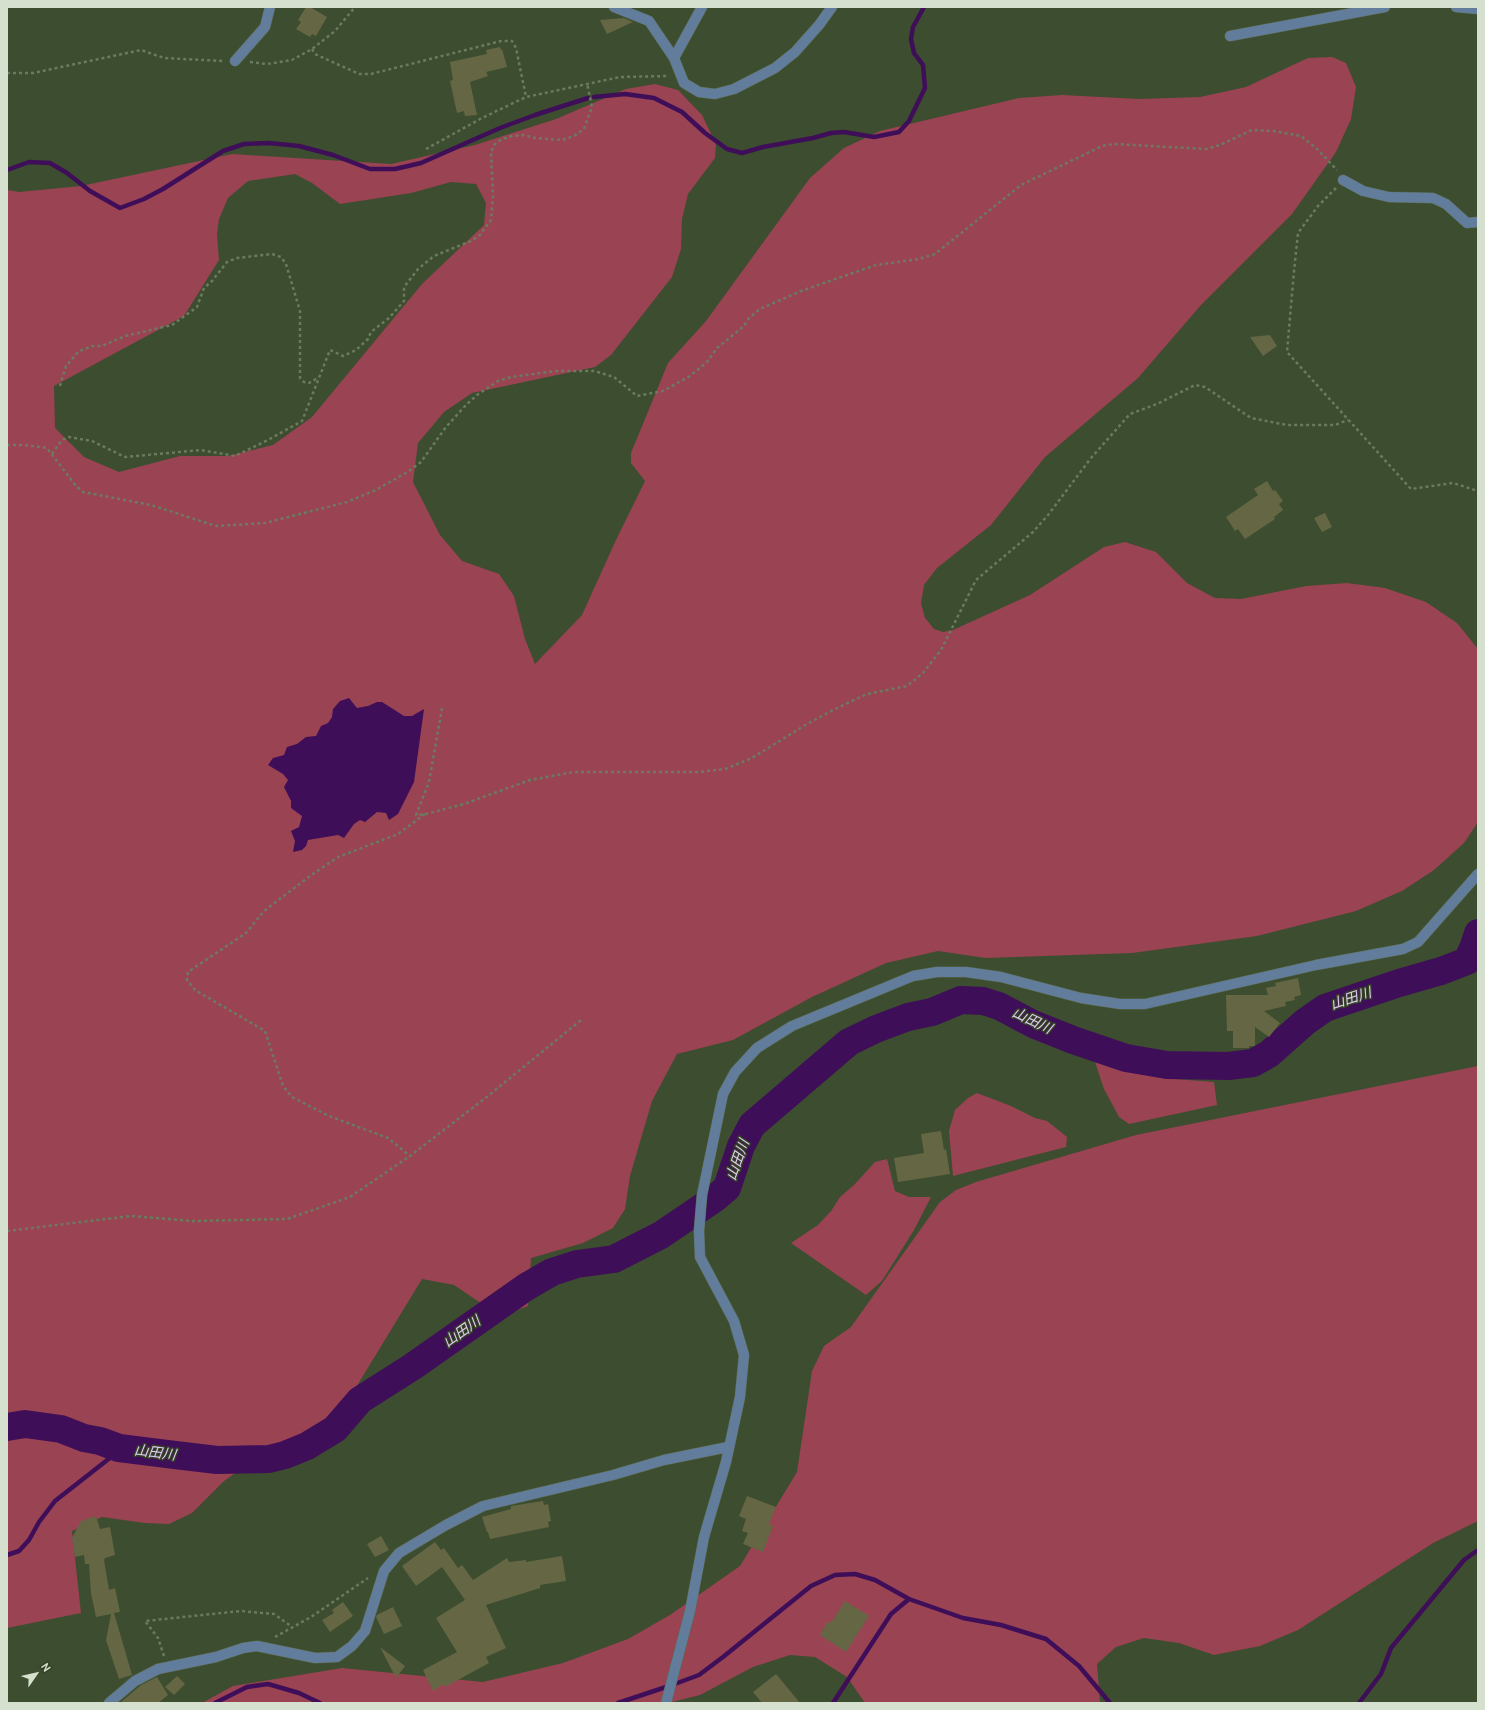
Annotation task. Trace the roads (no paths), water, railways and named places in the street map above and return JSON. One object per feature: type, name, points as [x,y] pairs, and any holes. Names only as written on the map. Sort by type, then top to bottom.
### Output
[{"type":"street","points":[[234,61],[265,27],[270,7]]},
{"type":"street","points":[[614,7],[649,21],[674,58],[684,83],[699,92],[715,94],[734,89],[775,68],[795,52],[820,25],[832,7]]},
{"type":"street","points":[[674,58],[702,7]]},
{"type":"street","points":[[1230,36],[1385,7]]},
{"type":"street","points":[[1456,7],[1478,9]]},
{"type":"street","points":[[1343,180],[1363,191],[1389,197],[1433,198],[1446,204],[1467,223],[1478,222]]},
{"type":"street","points":[[666,1701],[690,1611],[704,1537],[726,1462],[728,1447],[740,1397],[744,1355],[734,1321],[700,1257],[699,1231],[702,1195],[723,1094],[735,1072],[757,1048],[792,1026],[913,976],[937,972],[966,972],[1001,977],[1081,998],[1120,1004],[1146,1004],[1316,965],[1403,949],[1418,942],[1478,874]]},
{"type":"street","points":[[109,1703],[135,1681],[158,1669],[216,1657],[243,1648],[257,1646],[315,1658],[337,1657],[352,1646],[365,1631],[384,1571],[399,1553],[483,1506],[613,1475],[664,1460],[728,1447]]},
{"type":"waterway","points":[[594,97],[625,94],[654,98],[682,112],[705,133],[727,149],[742,153],[763,147],[813,138],[831,133],[844,132],[874,137],[899,132],[909,121],[925,88],[923,65],[914,53],[911,39],[913,27],[924,7]]},
{"type":"waterway","points":[[7,170],[29,162],[50,163],[67,173],[90,191],[120,208],[144,199],[163,189],[223,151],[244,144],[269,143],[299,146],[333,155],[370,169],[395,169],[421,163],[500,128],[588,98]]},
{"type":"waterway","name":"山田川","points":[[7,1427],[25,1424],[61,1429],[84,1438],[100,1441],[119,1448],[217,1460],[269,1459],[285,1455],[307,1446],[335,1429],[360,1400],[412,1367],[526,1287],[552,1272],[577,1264],[614,1259],[661,1235],[714,1199],[727,1188],[741,1146],[752,1125],[849,1042],[876,1029],[908,1017],[932,1012],[961,1000],[983,1001],[999,1006],[1033,1024],[1073,1040],[1126,1058],[1167,1065],[1228,1066],[1253,1063],[1269,1054],[1305,1022],[1325,1008],[1399,983],[1441,971],[1467,961],[1478,933]]},
{"type":"waterway","points":[[7,1555],[19,1551],[29,1540],[39,1522],[55,1501],[120,1450]]},
{"type":"waterway","points":[[1359,1703],[1381,1674],[1391,1648],[1464,1560],[1478,1550]]},
{"type":"waterway","points":[[618,1703],[699,1675],[811,1586],[835,1575],[855,1574],[875,1580],[909,1599],[963,1618],[1001,1625],[1046,1639],[1079,1666],[1110,1703]]},
{"type":"waterway","points":[[833,1703],[891,1614],[909,1599]]},
{"type":"waterway","points":[[215,1703],[247,1687],[268,1684],[299,1693],[320,1703]]}]
